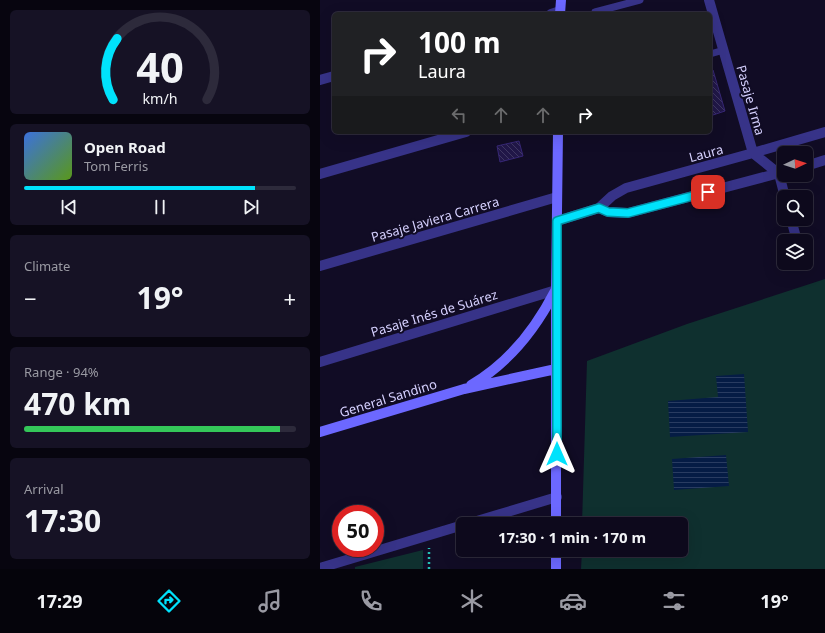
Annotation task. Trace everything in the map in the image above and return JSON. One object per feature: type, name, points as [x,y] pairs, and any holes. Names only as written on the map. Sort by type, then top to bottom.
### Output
[{"type":"main road","points":[[557,12],[561,0]]},
{"type":"main road","points":[[556,517],[556,290],[558,134]]},
{"type":"main road","name":"General Sandino","points":[[464,389],[493,371],[518,348],[539,320],[556,290]]},
{"type":"main road","name":"General Sandino","points":[[320,432],[464,389],[556,369]]},
{"type":"main road","points":[[556,557],[556,569]]},
{"type":"street","name":"Pasaje Irma","points":[[709,0],[753,153],[777,170]]},
{"type":"street","points":[[320,80],[332,77]]},
{"type":"street","name":"Laura","points":[[557,221],[599,208],[612,196],[626,188],[825,132]]},
{"type":"street","points":[[320,174],[459,134]]},
{"type":"street","points":[[813,164],[825,160]]},
{"type":"street","points":[[599,208],[613,213],[628,213],[777,174]]},
{"type":"street","name":"Pasaje Javiera Carrera","points":[[320,266],[557,197]]},
{"type":"street","name":"Pasaje Inés de Suárez","points":[[320,362],[556,290]]},
{"type":"street","points":[[490,517],[557,497]]},
{"type":"street","points":[[320,568],[341,566],[456,527]]},
{"type":"lane","points":[[595,12],[640,0]]},
{"type":"lane","points":[[712,53],[724,50]]},
{"type":"path","points":[[429,569],[430,535]]},
{"type":"green space","points":[[825,279],[825,569],[581,569],[582,557],[688,557],[688,517],[582,517],[587,361],[687,324]]},
{"type":"green space","points":[[423,550],[423,569],[355,569],[355,567]]},
{"type":"water","points":[[744,374],[748,432],[670,437],[668,401],[718,397],[716,376]]},
{"type":"water","points":[[726,455],[729,486],[674,490],[672,459]]},
{"type":"building","points":[[712,70],[713,70],[725,111],[712,115]]},
{"type":"building","points":[[519,141],[523,156],[500,162],[497,146]]},
{"type":"route","points":[[557,454],[557,221],[599,208],[608,212],[628,213],[708,192]]}]
